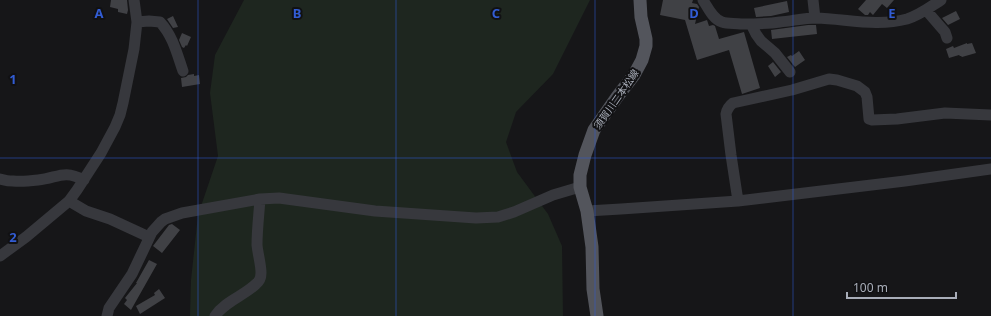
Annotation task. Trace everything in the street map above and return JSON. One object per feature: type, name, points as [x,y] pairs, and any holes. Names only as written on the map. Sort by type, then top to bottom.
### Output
[{"type":"main road","name":"須賀川二本松線","points":[[597,316],[593,289],[592,247],[587,211],[580,187],[580,180],[582,167],[594,130],[634,75],[645,52],[646,39],[641,17],[640,0]]},
{"type":"street","points":[[0,256],[26,237],[69,201],[102,152],[120,115],[130,70],[137,22],[134,0]]},
{"type":"street","points":[[703,0],[714,17],[722,22],[733,24],[780,22],[815,18],[871,23],[888,22],[908,18],[933,4],[947,38]]},
{"type":"street","points":[[813,0],[815,18]]},
{"type":"street","points":[[137,22],[160,22],[173,41],[183,71]]},
{"type":"street","points":[[751,24],[761,41],[775,53],[790,72]]},
{"type":"street","points":[[738,201],[726,114],[727,110],[733,103],[792,90],[829,79],[857,86],[865,92],[867,96],[869,119],[872,120],[897,119],[945,113],[991,115]]},
{"type":"street","points":[[587,211],[738,201],[991,169]]},
{"type":"street","points":[[0,179],[13,181],[39,180],[66,174],[77,176],[84,180]]},
{"type":"street","points":[[107,316],[109,308],[132,274],[149,237],[156,227],[160,222],[182,213],[260,199],[279,198],[375,212],[486,218],[498,217],[514,212],[554,195],[580,187]]},
{"type":"street","points":[[215,316],[219,310],[257,284],[260,279],[261,272],[257,245],[260,199]]},
{"type":"street","points":[[69,201],[86,211],[110,219],[149,237]]},
{"type":"shaded area","points":[[244,0],[590,0],[553,74],[516,112],[506,142],[517,172],[548,214],[562,246],[563,316],[190,316],[191,280],[198,215],[218,156],[210,93],[215,55]]},
{"type":"building","points":[[111,0],[127,0],[127,14],[118,12],[118,9],[110,7]]},
{"type":"building","points":[[663,0],[693,0],[692,3],[697,4],[699,7],[695,24],[707,20],[709,26],[715,26],[719,39],[744,32],[760,88],[742,94],[729,50],[697,60],[685,20],[660,15]]},
{"type":"building","points":[[866,0],[894,0],[887,8],[882,4],[873,15],[870,12],[868,15],[865,15],[858,9]]},
{"type":"building","points":[[787,1],[789,12],[771,16],[756,17],[754,8]]},
{"type":"building","points":[[956,11],[960,19],[948,25],[942,18]]},
{"type":"building","points":[[173,16],[178,27],[173,28],[167,19]]},
{"type":"building","points":[[816,25],[817,34],[772,39],[771,30]]},
{"type":"building","points":[[182,33],[191,37],[187,46],[186,45],[184,48],[179,40]]},
{"type":"building","points":[[967,43],[972,43],[976,53],[962,57],[959,55],[949,58],[946,49],[953,46],[954,48]]},
{"type":"building","points":[[799,51],[805,60],[795,67],[787,57],[792,56]]},
{"type":"building","points":[[773,62],[781,72],[775,77],[768,66]]},
{"type":"building","points":[[194,74],[194,76],[199,75],[200,84],[182,87],[181,78]]},
{"type":"building","points":[[172,224],[180,230],[162,253],[153,246],[169,225]]},
{"type":"building","points":[[149,260],[157,264],[131,310],[124,304],[127,300],[125,298],[137,283]]},
{"type":"building","points":[[159,289],[165,298],[140,314],[136,306],[155,295],[154,293]]}]
